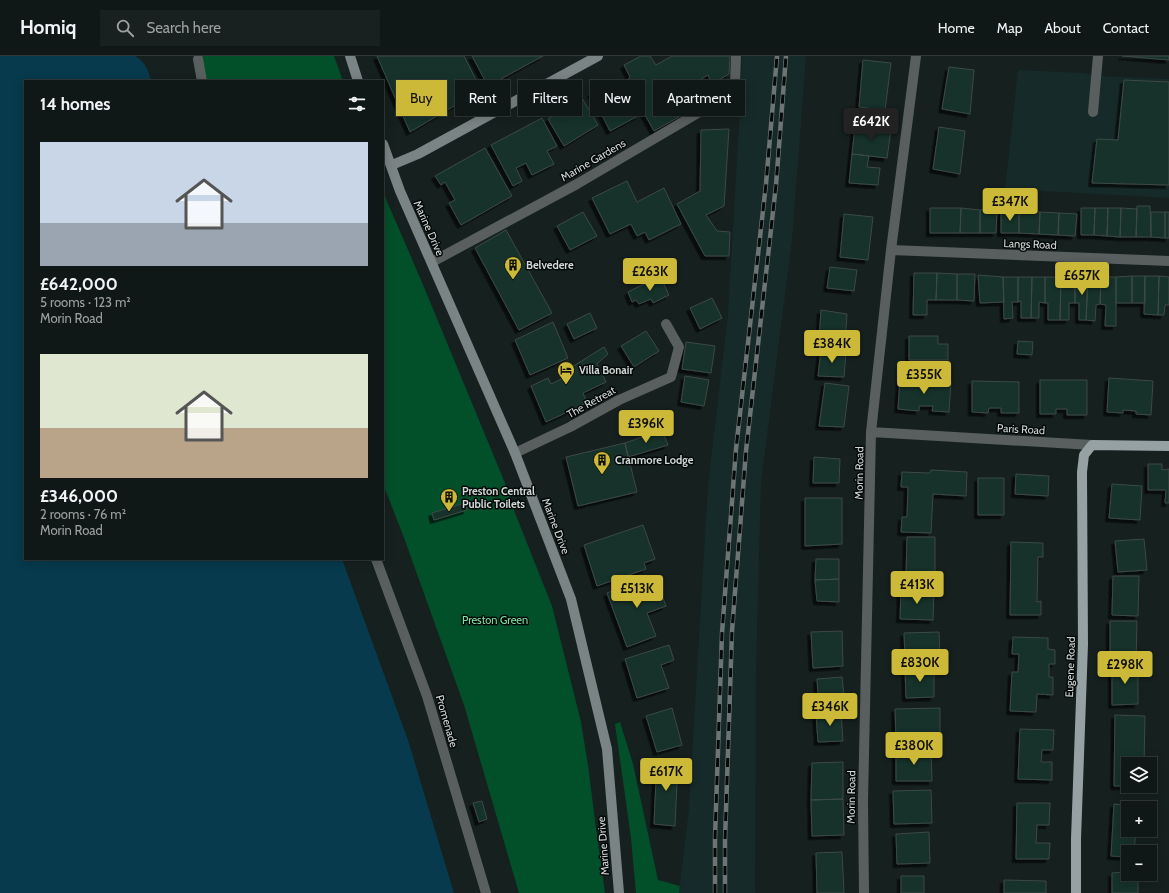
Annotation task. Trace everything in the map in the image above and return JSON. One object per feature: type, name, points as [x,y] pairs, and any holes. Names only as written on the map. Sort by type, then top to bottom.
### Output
[{"type":"main road","points":[[350,56],[358,80]]},
{"type":"main road","points":[[392,165],[418,154],[598,56]]},
{"type":"main road","name":"Marine Drive","points":[[384,146],[392,165],[400,191],[515,454],[571,599],[608,749],[619,893]]},
{"type":"main road","name":"Paris Road","points":[[1092,445],[1169,446]]},
{"type":"main road","name":"Eugene Road","points":[[1076,893],[1076,839],[1083,644],[1082,472],[1084,455],[1092,445]]},
{"type":"street","name":"Marine Gardens","points":[[432,262],[577,184],[732,93],[735,85],[736,56]]},
{"type":"street","name":"Morin Road","points":[[864,893],[863,801],[871,432],[891,250],[916,56]]},
{"type":"street","points":[[1093,112],[1098,56]]},
{"type":"street","points":[[198,59],[202,80]]},
{"type":"street","name":"Langs Road","points":[[891,250],[1169,261]]},
{"type":"street","name":"The Retreat","points":[[515,454],[570,428],[619,400],[671,377],[679,347],[666,324]]},
{"type":"street","name":"Paris Road","points":[[871,432],[1092,445]]},
{"type":"street","name":"Promenade","points":[[376,560],[427,696],[486,893]]},
{"type":"shaded area","points":[[742,56],[806,56],[792,240],[761,482],[756,671],[755,893],[679,893],[689,808],[708,486],[728,314],[740,116],[745,116],[745,80],[741,80]]},
{"type":"shaded area","points":[[1018,70],[1084,73],[1097,76],[1169,79],[1169,198],[1005,189]]},
{"type":"green space","points":[[197,56],[334,56],[343,80],[202,80]]},
{"type":"green space","name":"Preston Green","points":[[384,194],[505,483],[515,513],[552,606],[581,722],[605,893],[519,893],[464,705],[384,487]]},
{"type":"green space","points":[[620,722],[633,764],[658,880],[680,886],[679,893],[636,893],[631,838],[615,724]]},
{"type":"water","points":[[0,56],[135,56],[139,58],[148,70],[151,80],[24,80],[24,560],[342,560],[408,740],[454,893],[0,893]]},
{"type":"building","points":[[377,56],[464,56],[476,80],[455,80],[455,105],[447,110],[447,80],[396,80],[396,100]]},
{"type":"building","points":[[472,56],[543,56],[499,80],[485,80]]},
{"type":"building","points":[[641,56],[650,56],[656,65],[672,56],[730,56],[729,74],[719,80],[710,80],[708,75],[699,80],[653,80],[653,116],[681,116],[654,131],[645,115],[645,80],[627,80],[630,77],[624,65]]},
{"type":"building","points":[[1122,56],[1169,56],[1169,60]]},
{"type":"building","points":[[863,60],[891,63],[885,110],[859,107]]},
{"type":"building","points":[[949,67],[974,70],[970,114],[942,109]]},
{"type":"building","points":[[1124,80],[1169,82],[1169,185],[1092,183],[1097,139],[1118,140]]},
{"type":"building","points":[[582,98],[590,112],[590,116],[593,116],[598,125],[564,146],[548,119],[553,116],[582,116]]},
{"type":"building","points":[[403,116],[437,116],[410,132]]},
{"type":"building","points":[[602,116],[638,116],[610,131]]},
{"type":"building","points":[[542,118],[557,146],[547,151],[554,164],[532,175],[526,163],[516,168],[522,181],[513,186],[491,145]]},
{"type":"building","points":[[855,127],[891,130],[887,158],[852,154]]},
{"type":"building","points":[[939,127],[965,131],[960,174],[933,169]]},
{"type":"building","points":[[729,129],[724,206],[706,215],[717,231],[730,232],[729,256],[705,256],[677,204],[700,191],[701,130]]},
{"type":"building","points":[[485,148],[512,196],[461,225],[449,203],[455,200],[445,182],[441,185],[435,176]]},
{"type":"building","points":[[852,154],[869,156],[867,167],[880,168],[878,185],[849,183]]},
{"type":"building","points":[[627,181],[637,202],[664,188],[681,224],[649,240],[645,232],[637,236],[631,224],[610,234],[592,198]]},
{"type":"building","points":[[1137,206],[1150,206],[1151,237],[1136,237]]},
{"type":"building","points":[[930,208],[961,208],[960,233],[930,233]]},
{"type":"building","points":[[961,208],[980,210],[980,233],[960,233]]},
{"type":"building","points":[[1081,208],[1095,208],[1094,235],[1081,235]]},
{"type":"building","points":[[1095,208],[1108,208],[1107,236],[1094,235]]},
{"type":"building","points":[[1108,208],[1121,208],[1120,237],[1107,236]]},
{"type":"building","points":[[1121,208],[1137,209],[1136,237],[1120,237]]},
{"type":"building","points":[[980,210],[997,210],[996,233],[980,233]]},
{"type":"building","points":[[1001,211],[1019,211],[1019,233],[1001,233]]},
{"type":"building","points":[[1019,211],[1040,212],[1039,234],[1019,233]]},
{"type":"building","points":[[583,212],[597,236],[570,250],[557,226]]},
{"type":"building","points":[[1040,212],[1059,213],[1058,235],[1039,234]]},
{"type":"building","points":[[1151,212],[1165,212],[1165,238],[1151,237]]},
{"type":"building","points":[[1165,212],[1169,212],[1169,238],[1165,238]]},
{"type":"building","points":[[1059,213],[1077,214],[1075,236],[1058,235]]},
{"type":"building","points":[[844,214],[873,217],[868,260],[840,257]]},
{"type":"building","name":"Belvedere","points":[[506,230],[552,313],[519,330],[475,248]]},
{"type":"building","points":[[830,267],[857,270],[854,291],[827,288]]},
{"type":"building","points":[[914,273],[937,273],[936,300],[927,300],[927,315],[913,315]]},
{"type":"building","points":[[937,273],[957,274],[957,300],[936,300]]},
{"type":"building","points":[[957,274],[975,274],[974,301],[957,300]]},
{"type":"building","points":[[978,275],[1003,277],[1004,302],[980,303]]},
{"type":"building","points":[[660,276],[669,295],[653,303],[651,299],[639,304],[636,300],[632,302],[628,292]]},
{"type":"building","points":[[1132,276],[1145,276],[1145,303],[1132,303]]},
{"type":"building","points":[[1132,276],[1132,303],[1116,303],[1116,277]]},
{"type":"building","points":[[1145,276],[1159,276],[1158,315],[1144,314]]},
{"type":"building","points":[[1159,276],[1169,277],[1169,305],[1165,305],[1164,315],[1158,315]]},
{"type":"building","points":[[1003,277],[1018,277],[1018,302],[1012,302],[1013,318],[1004,319]]},
{"type":"building","points":[[1018,277],[1032,277],[1031,318],[1021,318],[1021,301],[1018,302]]},
{"type":"building","points":[[1032,277],[1045,277],[1045,303],[1039,302],[1039,318],[1031,318]]},
{"type":"building","points":[[1045,277],[1061,277],[1060,320],[1048,320],[1048,303],[1045,303]]},
{"type":"building","points":[[1061,277],[1075,277],[1075,303],[1069,303],[1069,320],[1060,320]]},
{"type":"building","points":[[1075,277],[1088,278],[1086,320],[1079,320],[1079,303],[1075,303]]},
{"type":"building","points":[[1101,277],[1100,304],[1096,305],[1095,321],[1086,320],[1088,278]]},
{"type":"building","points":[[1101,277],[1116,277],[1116,326],[1105,326],[1106,305],[1100,304]]},
{"type":"building","points":[[712,298],[722,318],[700,329],[690,308]]},
{"type":"building","points":[[821,310],[847,314],[845,343],[819,340]]},
{"type":"building","points":[[590,313],[597,328],[574,339],[567,324]]},
{"type":"building","points":[[553,322],[568,358],[530,375],[515,340]]},
{"type":"building","points":[[646,331],[659,351],[634,367],[621,346]]},
{"type":"building","points":[[909,336],[938,336],[938,344],[948,344],[948,360],[909,360]]},
{"type":"building","points":[[1018,341],[1033,342],[1032,355],[1017,354]]},
{"type":"building","points":[[686,342],[715,346],[711,373],[682,369]]},
{"type":"building","name":"Villa Bonair","points":[[604,347],[608,354],[597,364],[606,382],[583,393],[587,403],[546,422],[531,386],[548,378],[551,384],[574,373],[572,367]]},
{"type":"building","points":[[821,349],[846,352],[844,377],[818,376]]},
{"type":"building","points":[[685,376],[709,380],[704,406],[681,402]]},
{"type":"building","points":[[1109,378],[1153,381],[1151,415],[1136,414],[1136,411],[1123,410],[1123,413],[1107,412]]},
{"type":"building","points":[[900,379],[951,382],[949,412],[932,411],[933,406],[919,406],[919,411],[898,409]]},
{"type":"building","points":[[1040,380],[1087,380],[1087,415],[1067,415],[1067,409],[1056,409],[1056,414],[1040,414]]},
{"type":"building","points":[[972,381],[1019,382],[1019,413],[1001,413],[1001,408],[989,408],[988,413],[972,412]]},
{"type":"building","points":[[825,383],[849,386],[844,427],[819,426]]},
{"type":"building","points":[[662,430],[668,445],[628,457],[625,443]]},
{"type":"building","name":"Cranmore Lodge","points":[[625,443],[637,492],[578,506],[566,457]]},
{"type":"building","points":[[814,457],[840,459],[839,483],[813,483]]},
{"type":"building","points":[[1148,464],[1162,464],[1162,470],[1169,469],[1169,503],[1165,503],[1166,490],[1148,490]]},
{"type":"building","points":[[931,470],[967,472],[966,496],[933,494],[931,533],[901,532],[902,517],[907,517],[908,487],[901,487],[902,472],[930,473]]},
{"type":"building","points":[[1016,474],[1049,476],[1048,496],[1015,494]]},
{"type":"building","points":[[978,478],[1004,478],[1004,515],[978,515]]},
{"type":"building","points":[[1112,484],[1142,486],[1140,520],[1109,518]]},
{"type":"building","points":[[805,498],[842,498],[842,544],[805,546]]},
{"type":"building","name":"Preston Central Public Toilets","points":[[465,503],[467,510],[434,520],[432,513]]},
{"type":"building","points":[[643,525],[655,559],[644,563],[646,569],[597,586],[584,545]]},
{"type":"building","points":[[907,537],[935,537],[935,576],[906,576]]},
{"type":"building","points":[[1144,539],[1147,570],[1118,572],[1115,541]]},
{"type":"building","points":[[1011,542],[1043,543],[1043,557],[1038,557],[1037,602],[1041,601],[1041,615],[1010,615]]},
{"type":"building","points":[[816,559],[839,559],[839,579],[815,580]]},
{"type":"building","points":[[654,575],[666,606],[647,613],[656,636],[627,647],[607,593]]},
{"type":"building","points":[[1113,576],[1139,576],[1138,616],[1112,615]]},
{"type":"building","points":[[839,579],[839,602],[817,601],[815,580]]},
{"type":"building","points":[[901,590],[934,591],[933,620],[900,619]]},
{"type":"building","points":[[1110,621],[1137,621],[1136,660],[1110,660]]},
{"type":"building","points":[[842,631],[843,666],[813,668],[811,632]]},
{"type":"building","points":[[939,632],[940,659],[905,660],[904,633]]},
{"type":"building","points":[[1013,637],[1048,638],[1048,649],[1055,650],[1055,664],[1049,664],[1049,677],[1053,677],[1053,695],[1037,694],[1036,712],[1010,711],[1012,672],[1018,672],[1019,654],[1012,654]]},
{"type":"building","points":[[669,645],[674,660],[661,665],[669,688],[637,698],[625,659]]},
{"type":"building","points":[[1112,665],[1138,665],[1138,704],[1112,705]]},
{"type":"building","points":[[934,668],[934,697],[906,698],[905,669]]},
{"type":"building","points":[[842,677],[845,706],[819,708],[817,679]]},
{"type":"building","points":[[672,708],[682,745],[657,752],[646,716]]},
{"type":"building","points":[[940,708],[940,738],[896,739],[895,709]]},
{"type":"building","points":[[841,712],[843,741],[818,742],[816,713]]},
{"type":"building","points":[[1115,715],[1145,716],[1144,757],[1121,757],[1121,786],[1114,786]]},
{"type":"building","points":[[1020,729],[1054,730],[1053,750],[1042,750],[1041,762],[1052,762],[1052,780],[1018,779]]},
{"type":"building","points":[[931,750],[932,781],[896,781],[896,751]]},
{"type":"building","points":[[657,759],[678,761],[675,826],[654,824]]},
{"type":"building","points":[[843,762],[843,799],[811,800],[812,763]]},
{"type":"building","points":[[931,790],[932,823],[894,824],[893,791]]},
{"type":"building","points":[[843,799],[844,835],[812,836],[811,800]]},
{"type":"building","points":[[482,801],[487,819],[479,822],[473,803]]},
{"type":"building","points":[[1017,803],[1050,803],[1049,825],[1037,825],[1036,843],[1050,843],[1049,859],[1016,859]]},
{"type":"building","points":[[1114,804],[1121,805],[1121,837],[1135,837],[1135,845],[1121,845],[1121,857],[1111,856]]},
{"type":"building","points":[[929,832],[930,863],[897,864],[896,834]]},
{"type":"building","points":[[842,852],[844,893],[817,893],[816,853]]},
{"type":"building","points":[[1121,872],[1121,881],[1138,881],[1138,893],[1112,893],[1112,873]]},
{"type":"building","points":[[901,876],[924,876],[924,893],[901,893]]},
{"type":"building","points":[[1004,880],[1046,881],[1046,893],[1004,893]]},
{"type":"railway","points":[[715,893],[715,838],[722,633],[736,449],[766,184],[777,56]]},
{"type":"railway","points":[[725,893],[725,841],[732,631],[746,451],[776,185],[786,56]]},
{"type":"place","name":"Belvedere","points":[[513,280]]},
{"type":"place","name":"Villa Bonair","points":[[566,385]]},
{"type":"place","name":"Cranmore Lodge","points":[[602,475]]},
{"type":"place","name":"Preston Central Public Toilets","points":[[449,512]]}]
